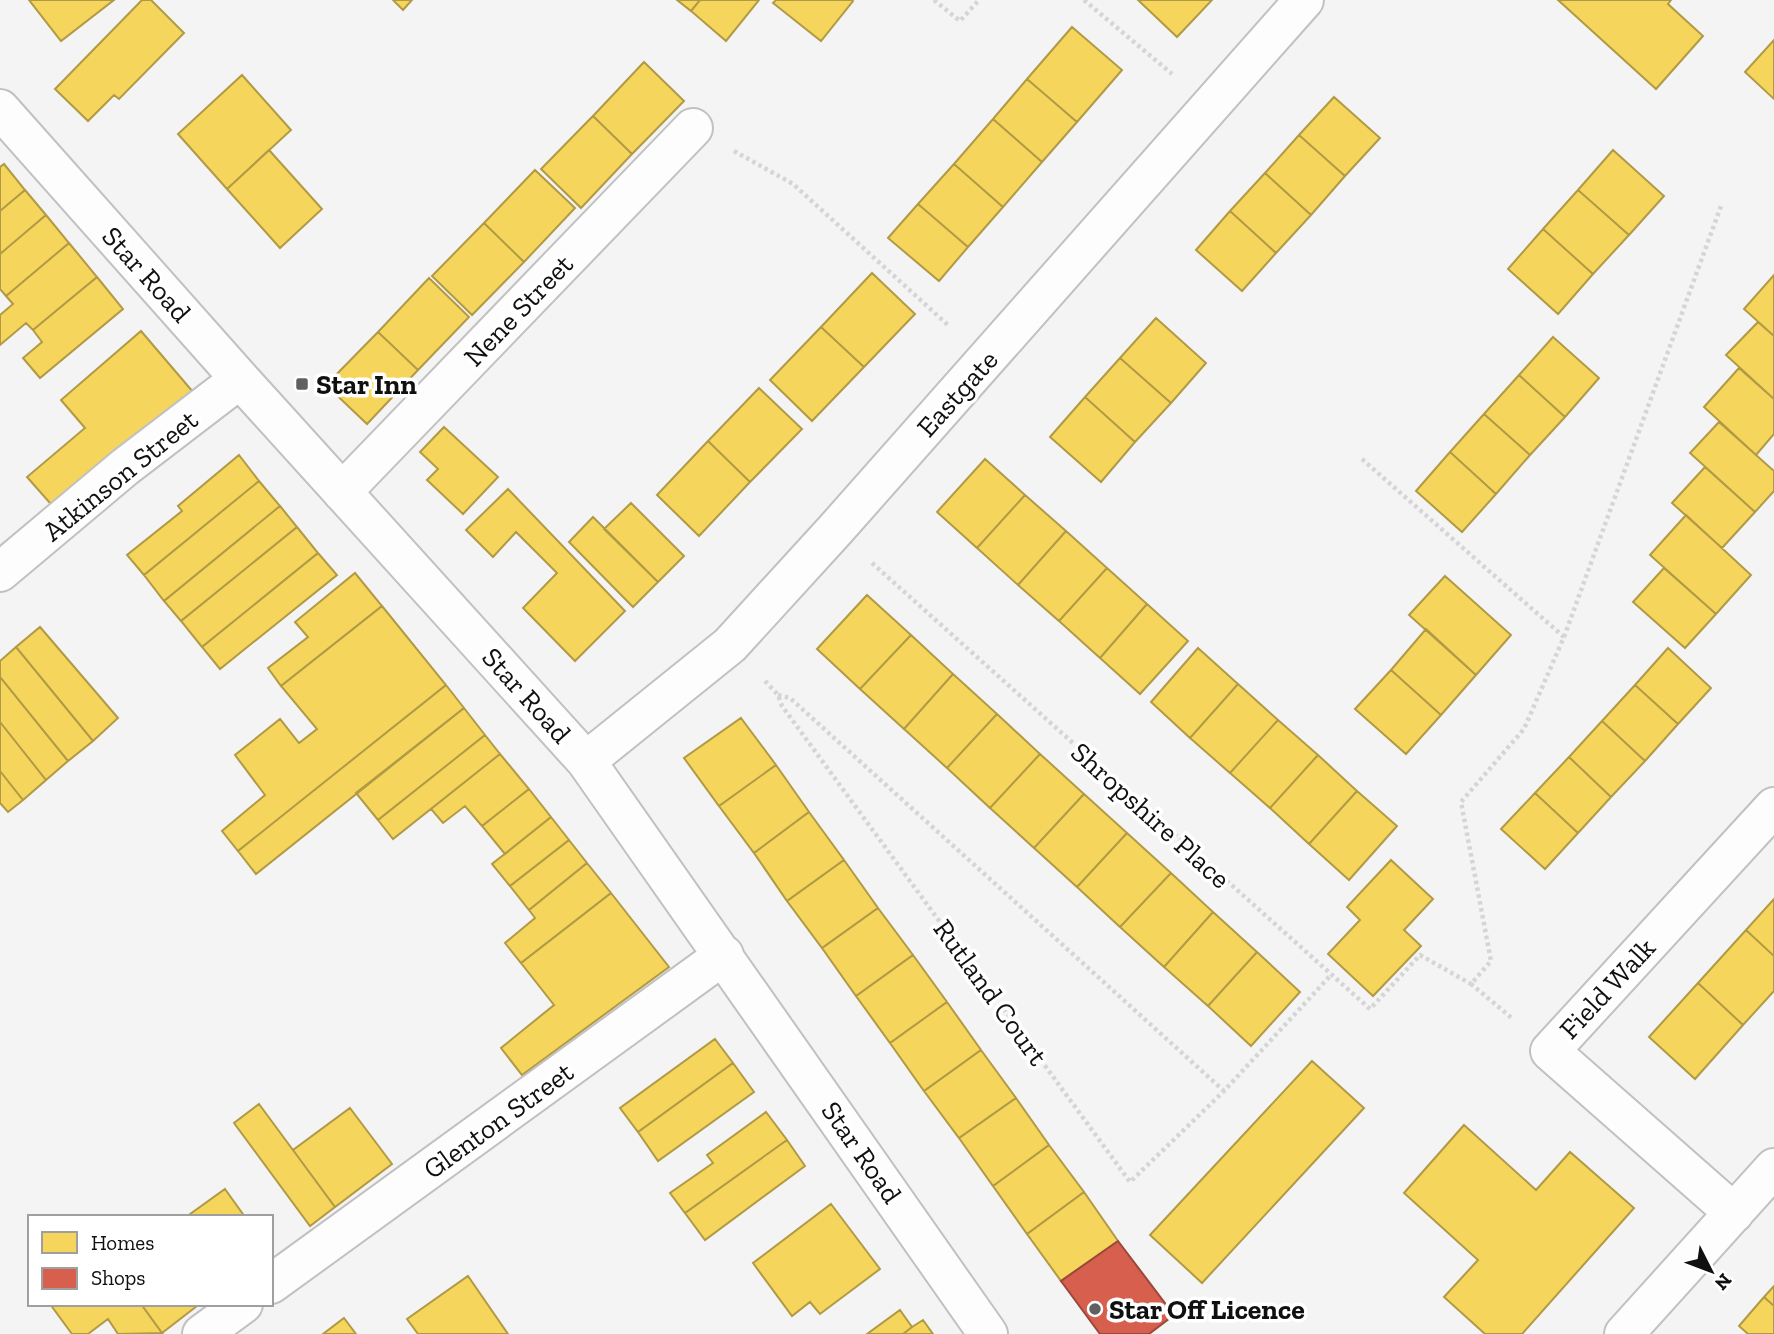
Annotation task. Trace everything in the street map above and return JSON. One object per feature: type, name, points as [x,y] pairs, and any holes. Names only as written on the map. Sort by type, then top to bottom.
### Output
[{"type":"street","name":"Eastgate","points":[[586,761],[730,645],[1304,0]]},
{"type":"street","name":"Star Road","points":[[0,109],[586,761],[988,1334]]},
{"type":"street","name":"Nene Street","points":[[342,492],[693,128]]},
{"type":"street","name":"Atkinson Street","points":[[0,572],[125,467],[240,379]]},
{"type":"street","name":"Field Walk","points":[[1734,1213],[1550,1051],[1774,807]]},
{"type":"street","name":"Glenton Street","points":[[273,1283],[724,955]]},
{"type":"street","points":[[1624,1334],[1774,1168]]},
{"type":"street","points":[[202,1334],[240,1306]]},
{"type":"path","points":[[934,0],[960,21],[979,0]]},
{"type":"path","points":[[1084,0],[1210,106]]},
{"type":"path","points":[[693,128],[793,184],[986,360]]},
{"type":"path","points":[[1550,1051],[1471,984],[1491,961],[1461,802],[1524,729],[1564,637],[1721,206]]},
{"type":"path","points":[[1362,459],[1564,637]]},
{"type":"path","name":"Shropshire Place","points":[[835,530],[1370,1009],[1420,955],[1471,984]]},
{"type":"path","name":"Rutland Court","points":[[730,645],[778,695],[782,706],[1130,1182],[1224,1091],[1330,976]]},
{"type":"path","name":"Rutland Court","points":[[778,695],[790,698],[1224,1091]]},
{"type":"building: Homes","points":[[29,0],[114,0],[61,41]]},
{"type":"building: Homes","points":[[142,0],[151,0],[184,33],[119,99],[114,95],[88,121],[55,89]]},
{"type":"building: Homes","points":[[393,0],[412,0],[403,10]]},
{"type":"building: Homes","points":[[677,0],[700,0],[691,11]]},
{"type":"building: Homes","points":[[700,0],[759,0],[726,41],[691,11]]},
{"type":"building: Homes","points":[[776,0],[853,1],[821,41],[773,3]]},
{"type":"building: Homes","points":[[1138,0],[1212,0],[1177,37]]},
{"type":"building: Homes","points":[[1558,0],[1671,0],[1668,4],[1703,36],[1656,89]]},
{"type":"building: Homes","points":[[1072,27],[1122,70],[1077,122],[1027,79]]},
{"type":"building: Homes","points":[[1774,40],[1774,99],[1745,72]]},
{"type":"building: Homes","points":[[644,62],[684,101],[632,154],[593,116]]},
{"type":"building: Homes","points":[[242,75],[291,130],[227,189],[178,134]]},
{"type":"building: Homes","points":[[1027,79],[1077,122],[1042,162],[993,119]]},
{"type":"building: Homes","points":[[1334,97],[1380,138],[1345,176],[1299,135]]},
{"type":"building: Homes","points":[[593,116],[632,154],[581,208],[541,169]]},
{"type":"building: Homes","points":[[993,119],[1042,162],[1003,207],[954,164]]},
{"type":"building: Homes","points":[[1299,135],[1345,176],[1311,215],[1265,173]]},
{"type":"building: Homes","points":[[269,150],[322,209],[280,248],[227,189]]},
{"type":"building: Homes","points":[[1613,150],[1664,196],[1629,235],[1578,190]]},
{"type":"building: Homes","points":[[4,164],[25,190],[0,211],[0,167]]},
{"type":"building: Homes","points":[[954,164],[1003,207],[968,247],[918,204]]},
{"type":"building: Homes","points":[[535,170],[575,208],[524,262],[484,223]]},
{"type":"building: Homes","points":[[1265,173],[1311,215],[1276,253],[1230,211]]},
{"type":"building: Homes","points":[[25,190],[46,215],[0,254],[0,211]]},
{"type":"building: Homes","points":[[1578,190],[1629,235],[1593,274],[1543,229]]},
{"type":"building: Homes","points":[[918,204],[968,247],[939,281],[888,238]]},
{"type":"building: Homes","points":[[1230,211],[1276,253],[1242,291],[1196,250]]},
{"type":"building: Homes","points":[[46,215],[69,243],[6,296],[0,289],[0,254]]},
{"type":"building: Homes","points":[[484,223],[524,262],[472,315],[432,276]]},
{"type":"building: Homes","points":[[1543,229],[1593,274],[1558,314],[1508,269]]},
{"type":"building: Homes","points":[[69,243],[97,277],[33,330],[26,323],[0,345],[0,315],[13,304],[6,296]]},
{"type":"building: Homes","points":[[872,273],[915,314],[864,367],[821,327]]},
{"type":"building: Homes","points":[[1774,275],[1774,336],[1744,309]]},
{"type":"building: Homes","points":[[97,277],[123,309],[40,378],[23,358],[42,342],[33,330]]},
{"type":"building: Homes","points":[[429,278],[469,317],[418,370],[378,332]]},
{"type":"building: Homes","points":[[1156,318],[1206,363],[1171,403],[1120,358]]},
{"type":"building: Homes","points":[[1758,322],[1774,336],[1774,399],[1726,355]]},
{"type":"building: Homes","points":[[821,327],[864,367],[812,421],[770,380]]},
{"type":"building: Homes","points":[[141,331],[193,392],[57,511],[27,477],[85,428],[61,400]]},
{"type":"building: Homes","points":[[378,332],[418,370],[367,424],[326,385]]},
{"type":"building: Homes","points":[[1553,337],[1599,378],[1565,417],[1519,375]]},
{"type":"building: Homes","points":[[1120,358],[1171,403],[1135,442],[1085,397]]},
{"type":"building: Homes","points":[[1739,368],[1774,399],[1774,434],[1756,455],[1704,407]]},
{"type":"building: Homes","points":[[1519,375],[1565,417],[1530,455],[1484,414]]},
{"type":"building: Homes","points":[[759,388],[802,429],[750,482],[708,441]]},
{"type":"building: Homes","points":[[1085,397],[1135,442],[1101,482],[1050,437]]},
{"type":"building: Homes","points":[[1484,414],[1530,455],[1496,494],[1450,452]]},
{"type":"building: Homes","points":[[1719,422],[1774,471],[1774,491],[1755,512],[1690,453]]},
{"type":"building: Homes","points":[[444,427],[498,477],[463,514],[427,480],[438,469],[420,452]]},
{"type":"building: Homes","points":[[708,441],[750,482],[699,536],[657,495]]},
{"type":"building: Homes","points":[[1450,452],[1496,494],[1462,532],[1416,491]]},
{"type":"building: Homes","points":[[239,455],[259,481],[144,575],[127,555],[182,511],[178,506]]},
{"type":"building: Homes","points":[[985,459],[1025,495],[977,548],[937,512]]},
{"type":"building: Homes","points":[[1705,467],[1755,512],[1722,548],[1672,503]]},
{"type":"building: Homes","points":[[259,481],[280,506],[164,601],[144,575]]},
{"type":"building: Homes","points":[[508,489],[625,611],[575,661],[523,608],[557,573],[516,532],[493,557],[466,530]]},
{"type":"building: Homes","points":[[1025,495],[1066,531],[1018,585],[977,548]]},
{"type":"building: Homes","points":[[631,503],[684,556],[658,582],[604,529]]},
{"type":"building: Homes","points":[[280,506],[297,527],[181,621],[164,601]]},
{"type":"building: Homes","points":[[1686,515],[1751,575],[1716,614],[1650,555]]},
{"type":"building: Homes","points":[[593,517],[658,582],[633,607],[569,542]]},
{"type":"building: Homes","points":[[297,527],[318,553],[202,647],[181,621]]},
{"type":"building: Homes","points":[[1066,531],[1107,568],[1059,621],[1018,585]]},
{"type":"building: Homes","points":[[318,553],[337,575],[220,669],[202,647]]},
{"type":"building: Homes","points":[[1107,568],[1147,604],[1100,658],[1059,621]]},
{"type":"building: Homes","points":[[1664,568],[1716,614],[1685,648],[1633,602]]},
{"type":"building: Homes","points":[[355,573],[382,606],[281,686],[268,668],[308,637],[295,622]]},
{"type":"building: Homes","points":[[1445,576],[1511,635],[1476,675],[1409,615]]},
{"type":"building: Homes","points":[[867,595],[911,635],[860,689],[817,649]]},
{"type":"building: Homes","points":[[1147,604],[1188,641],[1140,694],[1100,658]]},
{"type":"building: Homes","points":[[382,606],[446,685],[238,851],[222,831],[265,795],[235,755],[280,719],[299,743],[317,729],[281,686]]},
{"type":"building: Homes","points":[[40,627],[118,718],[93,741],[16,647]]},
{"type":"building: Homes","points":[[1426,629],[1476,675],[1441,715],[1391,670]]},
{"type":"building: Homes","points":[[911,635],[953,674],[904,729],[860,689]]},
{"type":"building: Homes","points":[[16,647],[93,741],[68,761],[0,677],[0,661]]},
{"type":"building: Homes","points":[[1198,648],[1238,684],[1190,738],[1151,702]]},
{"type":"building: Homes","points":[[1668,648],[1711,688],[1678,724],[1635,685]]},
{"type":"building: Homes","points":[[1391,670],[1441,715],[1406,754],[1355,709]]},
{"type":"building: Homes","points":[[953,674],[997,714],[947,768],[904,729]]},
{"type":"building: Homes","points":[[0,677],[68,761],[46,780],[0,722]]},
{"type":"building: Homes","points":[[1238,684],[1278,720],[1230,773],[1190,738]]},
{"type":"building: Homes","points":[[446,685],[464,708],[256,874],[238,851]]},
{"type":"building: Homes","points":[[1635,685],[1678,724],[1645,761],[1602,721]]},
{"type":"building: Homes","points":[[464,708],[485,735],[378,820],[356,793]]},
{"type":"building: Homes","points":[[997,714],[1040,754],[990,808],[947,768]]},
{"type":"building: Homes","points":[[741,718],[776,765],[719,806],[684,758]]},
{"type":"building: Homes","points":[[1278,720],[1318,755],[1270,808],[1230,773]]},
{"type":"building: Homes","points":[[1602,721],[1645,761],[1611,797],[1569,757]]},
{"type":"building: Homes","points":[[0,722],[46,780],[23,800],[0,771]]},
{"type":"building: Homes","points":[[485,735],[500,754],[393,839],[378,820]]},
{"type":"building: Homes","points":[[500,754],[529,789],[482,826],[465,806],[443,823],[431,809]]},
{"type":"building: Homes","points":[[1040,754],[1084,794],[1034,848],[990,808]]},
{"type":"building: Homes","points":[[1318,755],[1357,791],[1309,844],[1270,808]]},
{"type":"building: Homes","points":[[1569,757],[1611,797],[1578,833],[1535,793]]},
{"type":"building: Homes","points":[[776,765],[809,812],[754,853],[719,806]]},
{"type":"building: Homes","points":[[0,771],[23,800],[8,812],[0,803]]},
{"type":"building: Homes","points":[[529,789],[551,817],[505,854],[482,826]]},
{"type":"building: Homes","points":[[1357,791],[1397,826],[1349,880],[1309,844]]},
{"type":"building: Homes","points":[[1535,793],[1578,833],[1545,869],[1501,829]]},
{"type":"building: Homes","points":[[1084,794],[1127,833],[1077,887],[1034,848]]},
{"type":"building: Homes","points":[[809,812],[844,860],[787,901],[754,853]]},
{"type":"building: Homes","points":[[551,817],[569,840],[510,886],[492,864]]},
{"type":"building: Homes","points":[[1127,833],[1171,873],[1120,927],[1077,887]]},
{"type":"building: Homes","points":[[569,840],[587,863],[529,910],[510,886]]},
{"type":"building: Homes","points":[[844,860],[878,908],[822,948],[787,901]]},
{"type":"building: Homes","points":[[1391,860],[1433,899],[1404,930],[1421,946],[1373,996],[1328,954],[1360,920],[1347,907]]},
{"type":"building: Homes","points":[[587,863],[611,893],[521,963],[505,943],[535,918],[529,910]]},
{"type":"building: Homes","points":[[1171,873],[1213,912],[1164,967],[1120,927]]},
{"type":"building: Homes","points":[[611,893],[669,967],[522,1075],[501,1048],[554,1005],[521,963]]},
{"type":"building: Homes","points":[[1774,899],[1774,956],[1746,930]]},
{"type":"building: Homes","points":[[878,908],[913,955],[856,996],[822,948]]},
{"type":"building: Homes","points":[[1213,912],[1257,952],[1208,1006],[1164,967]]},
{"type":"building: Homes","points":[[1746,930],[1774,956],[1774,991],[1743,1025],[1698,983]]},
{"type":"building: Homes","points":[[1257,952],[1300,992],[1251,1046],[1208,1006]]},
{"type":"building: Homes","points":[[913,955],[947,1002],[890,1043],[856,996]]},
{"type":"building: Homes","points":[[1698,983],[1743,1025],[1695,1079],[1649,1037]]},
{"type":"building: Homes","points":[[947,1002],[981,1050],[924,1091],[890,1043]]},
{"type":"building: Homes","points":[[715,1039],[733,1063],[638,1132],[620,1108]]},
{"type":"building: Homes","points":[[981,1050],[1016,1098],[959,1138],[924,1091]]},
{"type":"building: Homes","points":[[1312,1061],[1364,1108],[1202,1283],[1150,1235]]},
{"type":"building: Homes","points":[[733,1063],[754,1092],[658,1161],[638,1132]]},
{"type":"building: Homes","points":[[1016,1098],[1049,1145],[993,1186],[959,1138]]},
{"type":"building: Homes","points":[[259,1104],[335,1207],[310,1226],[234,1123]]},
{"type":"building: Homes","points":[[350,1108],[392,1164],[335,1207],[293,1150]]},
{"type":"building: Homes","points":[[766,1112],[787,1140],[685,1213],[670,1193],[713,1163],[707,1155]]},
{"type":"building: Homes","points":[[1464,1125],[1536,1190],[1570,1152],[1634,1208],[1522,1334],[1485,1334],[1444,1297],[1478,1260],[1404,1193]]},
{"type":"building: Homes","points":[[787,1140],[805,1166],[705,1240],[685,1213]]},
{"type":"building: Homes","points":[[1049,1145],[1084,1192],[1027,1234],[993,1186]]},
{"type":"building: Homes","points":[[225,1189],[244,1215],[189,1215]]},
{"type":"building: Homes","points":[[1084,1192],[1118,1241],[1061,1281],[1027,1234]]},
{"type":"building: Homes","points":[[831,1204],[880,1269],[820,1314],[810,1302],[792,1316],[753,1263]]},
{"type":"building: Homes","points":[[468,1276],[508,1334],[418,1334],[407,1319]]},
{"type":"building: Homes","points":[[1774,1286],[1774,1306],[1764,1297]]},
{"type":"building: Homes","points":[[1764,1297],[1774,1306],[1774,1334],[1748,1334],[1739,1326]]},
{"type":"building: Homes","points":[[51,1306],[142,1306],[162,1333],[118,1334],[108,1319],[88,1334],[72,1334]]},
{"type":"building: Homes","points":[[142,1306],[197,1306],[162,1333]]},
{"type":"building: Homes","points":[[900,1310],[912,1327],[903,1334],[867,1334]]},
{"type":"building: Homes","points":[[344,1318],[356,1334],[323,1334]]},
{"type":"building: Homes","points":[[923,1320],[933,1334],[903,1334],[912,1327]]},
{"type":"building: Shops","points":[[1118,1241],[1174,1315],[1149,1334],[1100,1334],[1061,1281]]},
{"type":"place","name":"Star Inn","points":[[302,384]]},
{"type":"place","name":"Star Off Licence","points":[[1095,1309]]}]
